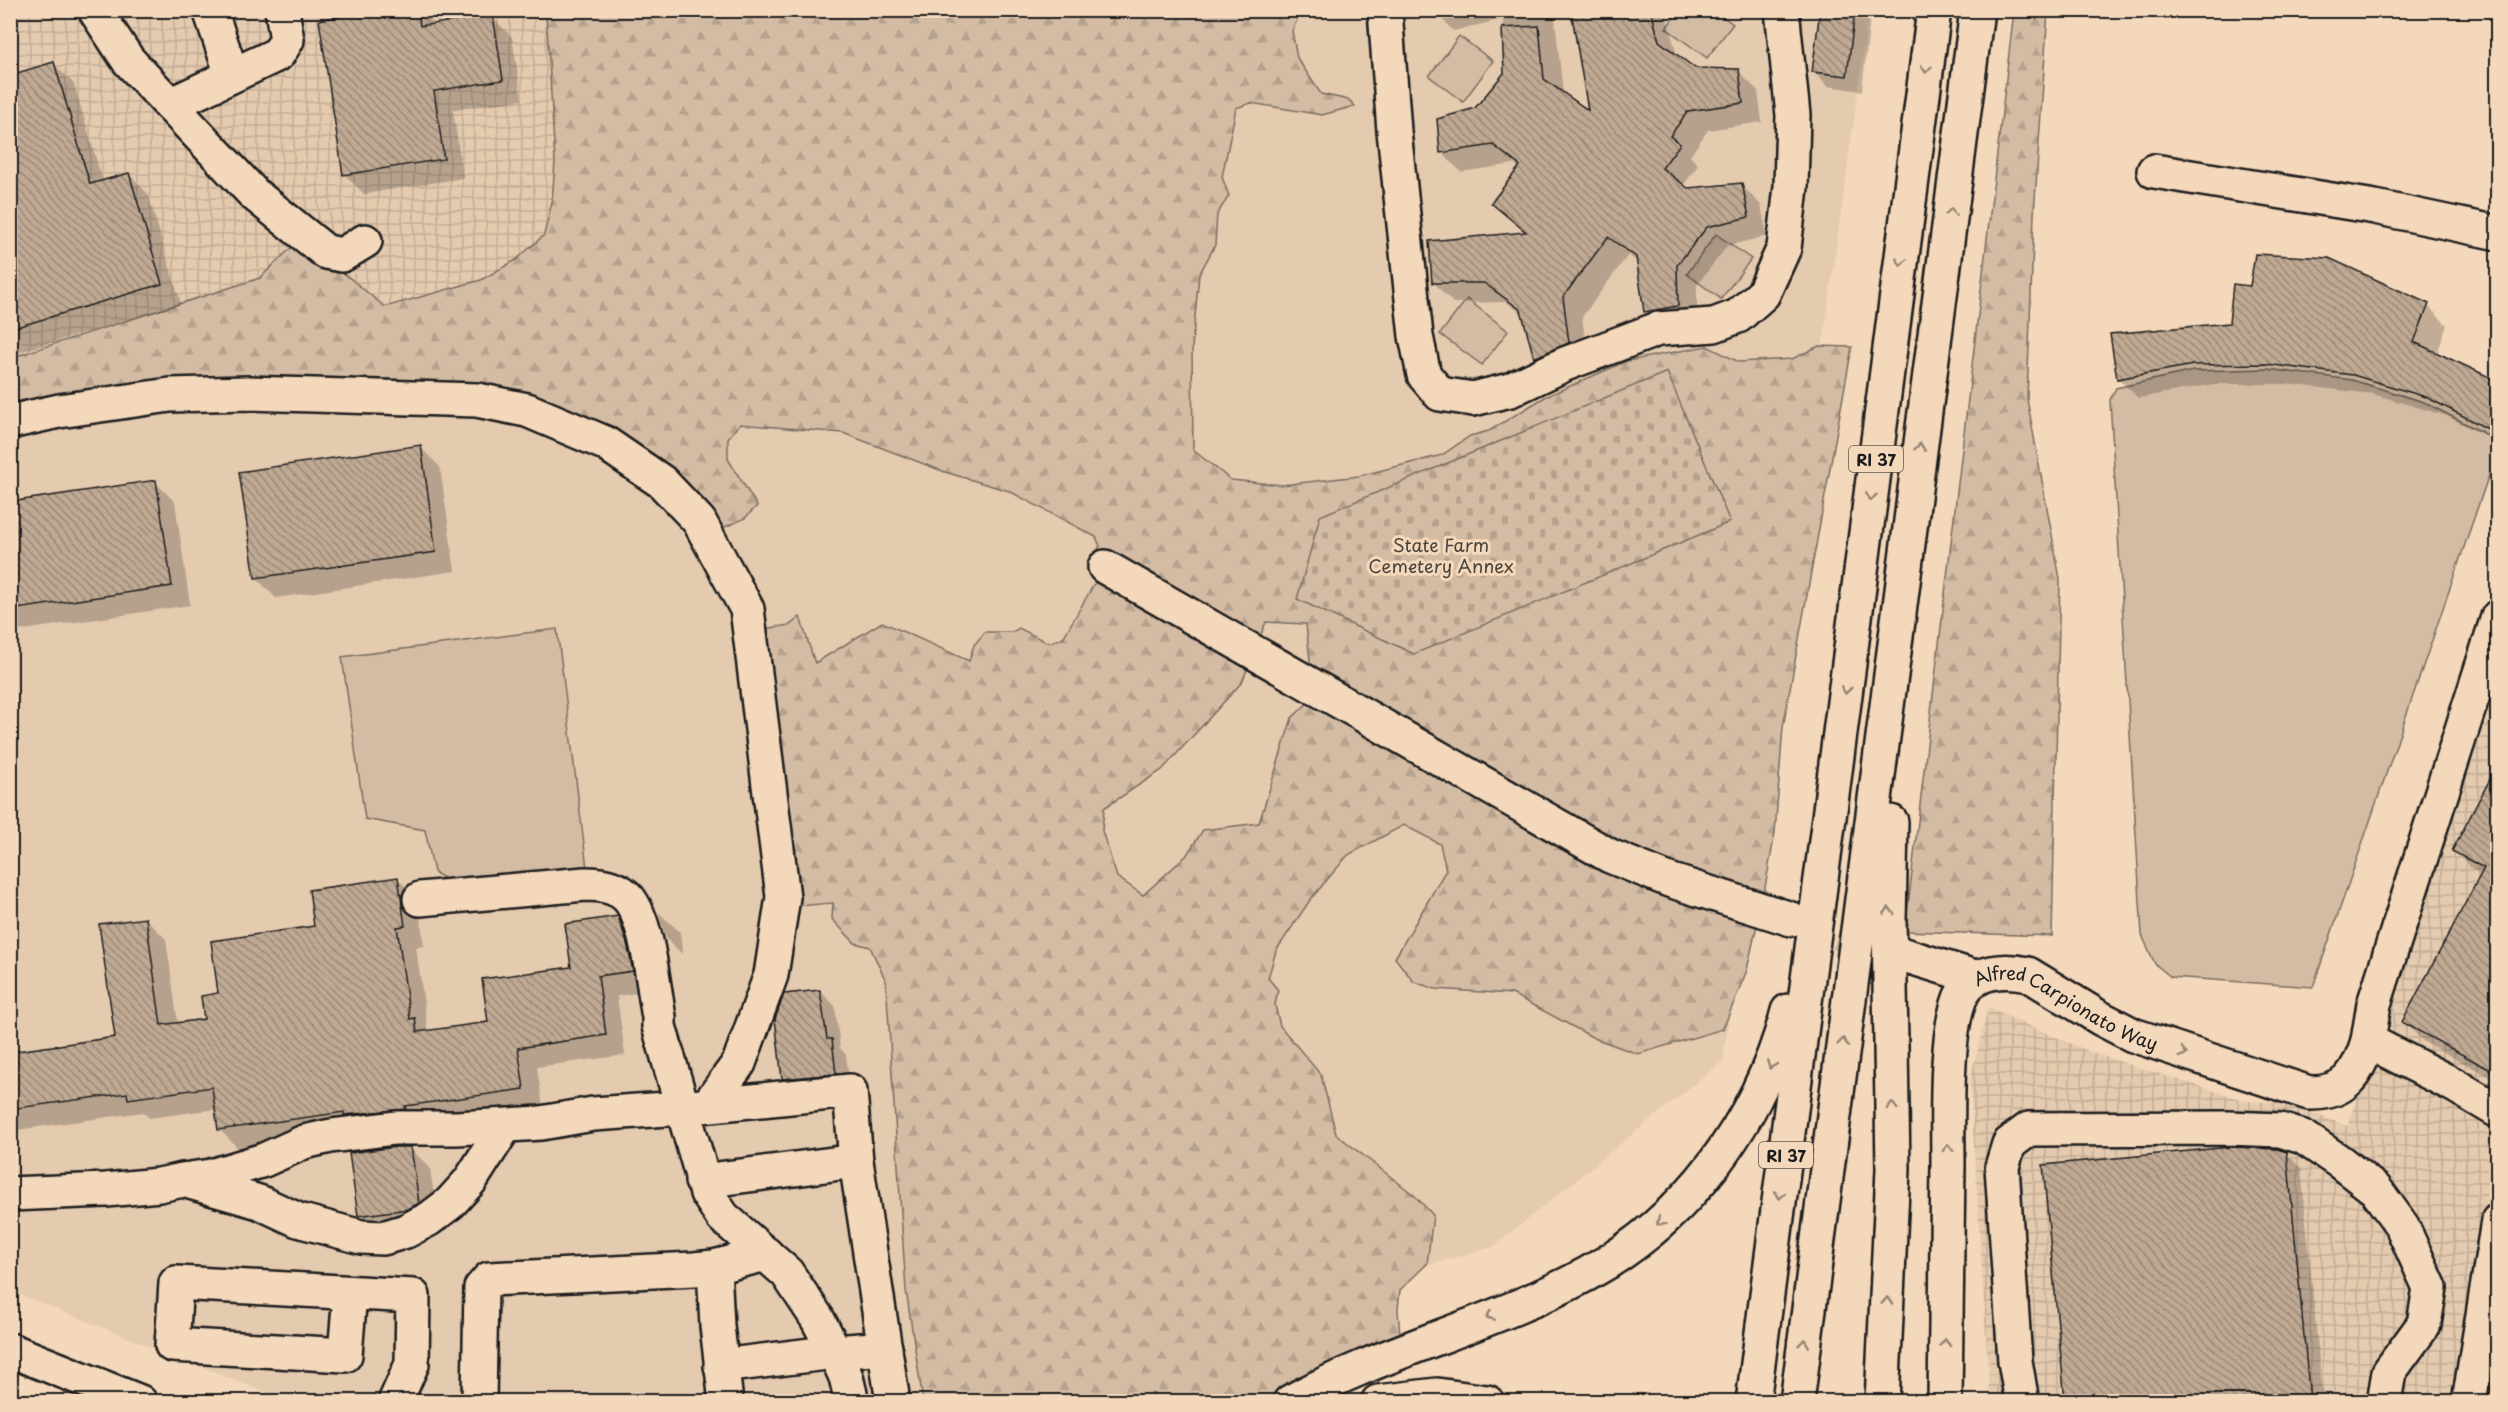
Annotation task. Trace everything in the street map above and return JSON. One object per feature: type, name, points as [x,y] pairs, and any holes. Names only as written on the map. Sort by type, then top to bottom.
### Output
[{"type":"main road","points":[[94,10],[128,60],[254,194],[326,252],[342,255],[364,241]]},
{"type":"main road","points":[[210,10],[232,75]]},
{"type":"main road","points":[[170,105],[278,54],[287,40],[282,10]]},
{"type":"main road","points":[[1385,10],[1394,130],[1416,336],[1424,375],[1440,394],[1473,399],[1510,390],[1565,363],[1658,328],[1714,325],[1738,316],[1762,294],[1784,248],[1791,187],[1793,115],[1782,10]]},
{"type":"main road","name":"RI 37","points":[[1753,1401],[1805,914],[1934,10]]},
{"type":"main road","name":"RI 37","points":[[1797,1401],[1977,10]]},
{"type":"main road","points":[[2154,171],[2375,207],[2498,233]]},
{"type":"main road","points":[[10,422],[59,411],[170,395],[260,393],[477,400],[527,410],[605,443],[662,482],[699,521],[747,609],[783,897],[771,975],[739,1062],[695,1106]]},
{"type":"main road","points":[[1106,567],[1610,856],[1669,880],[1805,914],[1778,1047],[1757,1096],[1724,1150],[1696,1187],[1674,1210],[1616,1256],[1586,1274],[1290,1401]]},
{"type":"main road","points":[[1882,1401],[1893,1169],[1889,851],[1902,588]]},
{"type":"main road","name":"Alfred Carpionato Way","points":[[1945,1401],[1950,1063],[1959,1002],[1965,988],[1978,978],[2006,971],[2028,974],[2100,1018],[2133,1035],[2309,1093],[2328,1092],[2349,1080],[2358,1067],[2368,1041],[2374,1004],[2498,617]]},
{"type":"main road","points":[[420,898],[585,884],[610,887],[628,898],[642,925],[659,1026],[695,1106],[702,1181],[707,1193],[723,1217],[787,1273],[817,1318],[835,1352],[846,1377],[852,1401]]},
{"type":"main road","points":[[1904,955],[1978,978]]},
{"type":"main road","points":[[2368,1041],[2454,1085],[2498,1111]]},
{"type":"main road","points":[[10,1194],[106,1190],[159,1185],[212,1176],[264,1160],[304,1142],[331,1136],[395,1128],[541,1123],[593,1113],[850,1091],[856,1161],[893,1401]]},
{"type":"main road","points":[[183,1180],[258,1202],[298,1220],[361,1237],[383,1238],[406,1231],[429,1219],[450,1203],[470,1180],[504,1126]]},
{"type":"main road","points":[[2022,1401],[2015,1361],[2002,1177],[2002,1167],[2009,1144],[2029,1129],[2217,1128],[2280,1130],[2303,1137],[2376,1190],[2402,1226],[2430,1288],[2424,1324],[2388,1372],[2384,1401]]},
{"type":"main road","points":[[702,1181],[856,1161]]},
{"type":"main road","points":[[2478,1398],[2489,1335],[2498,1221]]},
{"type":"main road","points":[[478,1401],[481,1288],[489,1279],[714,1267],[766,1254]]},
{"type":"main road","points":[[714,1267],[717,1326],[726,1401]]},
{"type":"main road","points":[[350,1293],[345,1355],[172,1346],[176,1283],[413,1296],[412,1364],[395,1401]]},
{"type":"main road","points":[[722,1366],[885,1348]]},
{"type":"main road","points":[[10,1350],[140,1401]]},
{"type":"main road","points":[[1378,1401],[1437,1395],[1487,1401]]},
{"type":"shaded area","points":[[10,11],[1869,11],[1723,1061],[1493,1247],[1318,1295],[1156,1401],[287,1401],[11,1291]]},
{"type":"shaded area","points":[[11,11],[547,11],[555,162],[552,202],[544,235],[516,260],[481,280],[385,307],[301,239],[260,278],[11,357]]},
{"type":"shaded area","points":[[2497,688],[2497,1401],[1990,1401],[1970,1080],[1988,1008],[2093,1053],[2247,1101],[2285,1103],[2347,1126]]},
{"type":"green space","points":[[546,10],[1301,11],[1292,31],[1297,58],[1321,94],[1349,100],[1355,106],[1322,115],[1251,103],[1236,108],[1222,177],[1229,196],[1217,214],[1215,245],[1199,275],[1192,347],[1193,450],[1231,480],[1282,485],[1359,476],[1442,455],[1470,436],[1489,431],[1545,397],[1627,361],[1707,346],[1739,362],[1792,359],[1819,346],[1852,347],[1783,727],[1775,833],[1764,893],[1747,970],[1723,1029],[1638,1054],[1594,1038],[1512,994],[1436,989],[1414,982],[1395,958],[1446,870],[1440,844],[1404,825],[1348,855],[1310,900],[1276,951],[1268,978],[1278,990],[1275,1005],[1280,1026],[1321,1075],[1336,1134],[1414,1195],[1433,1215],[1427,1264],[1400,1290],[1398,1309],[1401,1350],[1291,1402],[923,1401],[906,1290],[886,981],[870,947],[855,943],[832,919],[833,903],[785,907],[744,632],[790,625],[800,617],[815,663],[882,622],[969,661],[974,645],[985,632],[1012,632],[1019,628],[1048,643],[1063,638],[1097,579],[1091,560],[1100,546],[1096,537],[1009,491],[945,472],[843,433],[740,424],[728,438],[728,459],[757,506],[745,518],[707,535],[689,514],[535,413],[361,396],[11,423],[10,358],[260,278],[301,238],[385,307],[481,280],[516,260],[544,235],[552,202],[555,162]],"holes":[[[1266,622],[1306,624],[1314,697],[1292,718],[1259,823],[1203,830],[1186,856],[1143,895],[1117,877],[1102,831],[1104,808],[1162,770],[1242,682]]]},
{"type":"green space","points":[[1679,11],[1715,11],[1733,24],[1707,58],[1666,28]]},
{"type":"green space","points":[[2014,11],[2048,11],[2034,214],[2027,399],[2060,579],[2052,936],[1905,931]]},
{"type":"green space","points":[[1459,36],[1493,61],[1463,102],[1429,76]]},
{"type":"green space","points":[[1716,234],[1751,259],[1721,299],[1687,274]]},
{"type":"green space","points":[[1467,299],[1508,331],[1482,365],[1440,334]]},
{"type":"green space","points":[[2267,369],[2352,380],[2424,402],[2497,440],[2497,451],[2313,987],[2171,977],[2155,964],[2142,935],[2110,400],[2116,388],[2193,371]]},
{"type":"green space","name":"State Farm Cemetery Annex","points":[[1667,372],[1730,522],[1414,654],[1297,599],[1320,516]]},
{"type":"green space","points":[[557,629],[587,868],[456,886],[434,872],[425,830],[365,819],[342,657]]},
{"type":"building","points":[[381,10],[418,10],[420,26],[493,15],[503,80],[434,91],[444,159],[343,175],[319,20]]},
{"type":"building","points":[[1571,10],[1651,10],[1659,41],[1695,68],[1739,69],[1743,103],[1688,111],[1670,136],[1680,144],[1662,168],[1688,188],[1742,183],[1749,217],[1707,227],[1677,265],[1678,306],[1644,312],[1636,257],[1608,237],[1563,297],[1569,343],[1534,358],[1521,310],[1484,283],[1432,283],[1429,241],[1526,232],[1491,203],[1520,166],[1493,145],[1440,153],[1437,119],[1475,108],[1504,73],[1502,28],[1539,26],[1544,79],[1588,110]]},
{"type":"building","points":[[1820,10],[1855,10],[1847,76],[1812,72]]},
{"type":"building","points":[[54,62],[90,184],[129,173],[162,284],[10,329],[10,75]]},
{"type":"building","points":[[2255,254],[2329,258],[2429,304],[2414,342],[2498,381],[2498,434],[2426,397],[2353,375],[2266,364],[2193,365],[2117,379],[2110,334],[2229,323],[2233,284],[2250,286]]},
{"type":"building","points":[[421,445],[436,552],[255,578],[239,472]]},
{"type":"building","points":[[156,480],[172,586],[10,610],[10,502]]},
{"type":"building","points":[[2498,764],[2498,1074],[2402,1022],[2484,868],[2452,851]]},
{"type":"building","points":[[398,877],[405,926],[397,927],[410,1019],[415,1018],[417,1032],[488,1022],[482,979],[571,967],[565,924],[618,916],[633,971],[598,976],[606,1035],[518,1048],[524,1089],[405,1106],[406,1109],[344,1115],[344,1112],[218,1130],[212,1087],[128,1099],[127,1093],[10,1109],[10,1052],[115,1037],[99,924],[146,918],[161,1025],[204,1019],[201,996],[218,993],[211,941],[314,926],[309,890]]},
{"type":"building","points":[[820,990],[827,1039],[832,1039],[836,1074],[782,1079],[775,1019],[784,994]]},
{"type":"building","points":[[411,1147],[419,1203],[408,1209],[358,1216],[349,1153]]},
{"type":"building","points":[[2231,1147],[2277,1149],[2287,1152],[2310,1401],[2065,1401],[2043,1165]]},
{"type":"tunnel","points":[[1791,919],[1884,948]]}]
